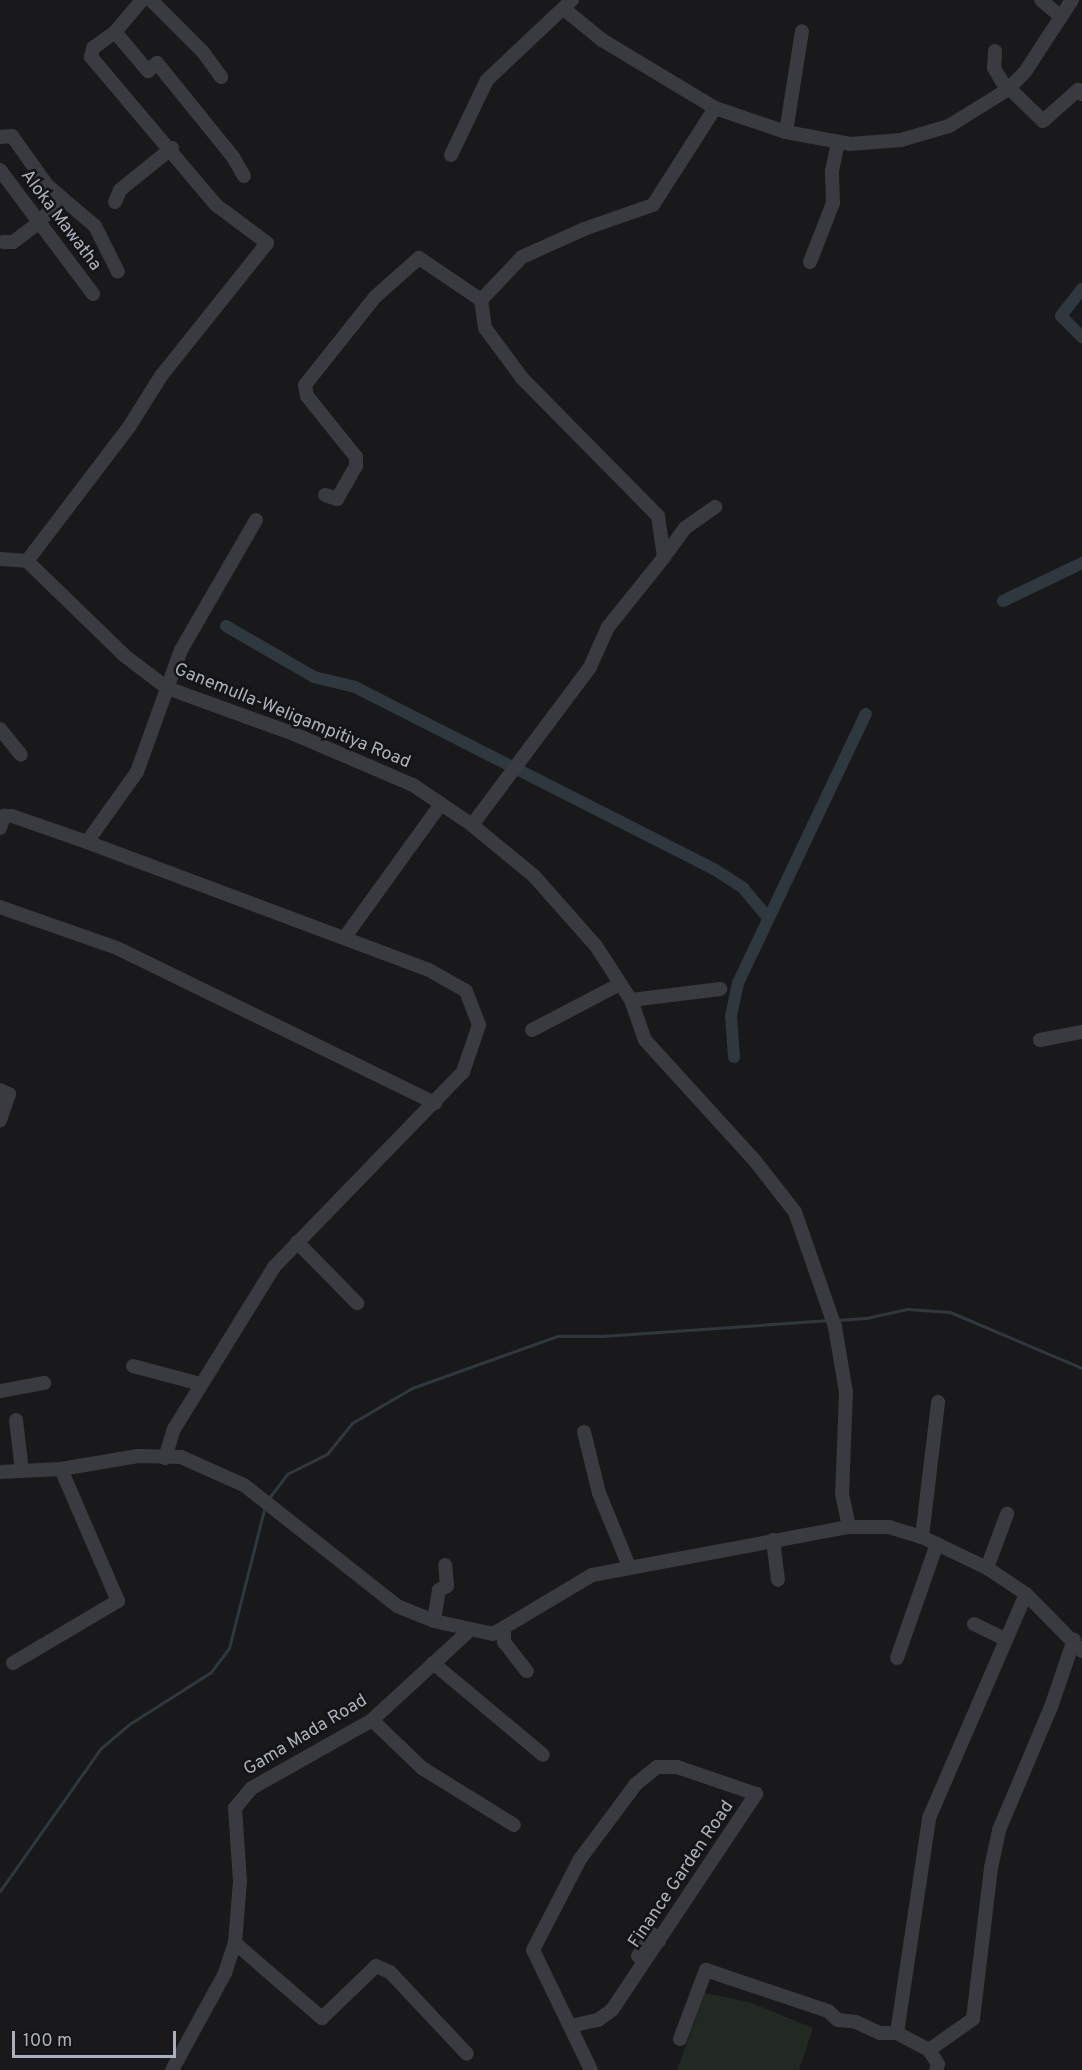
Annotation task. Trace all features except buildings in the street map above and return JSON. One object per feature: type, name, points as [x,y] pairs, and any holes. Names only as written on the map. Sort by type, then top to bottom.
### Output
[{"type":"street","points":[[0,559],[27,561],[129,427],[161,376],[267,243],[216,204],[172,148],[91,57],[93,48],[100,39],[115,32],[142,0]]},
{"type":"street","points":[[151,0],[203,52],[221,77]]},
{"type":"street","points":[[451,155],[487,80],[568,4],[602,40],[715,108],[786,132],[838,142],[901,140],[949,126],[1008,89],[1025,72],[1072,0]]},
{"type":"street","points":[[1044,1],[1061,17]]},
{"type":"street","points":[[115,32],[148,72],[157,63],[233,157],[244,176]]},
{"type":"street","points":[[786,132],[802,32]]},
{"type":"street","points":[[995,51],[994,68],[1008,89],[1043,122],[1078,90],[1082,94]]},
{"type":"street","points":[[481,300],[522,257],[584,229],[653,205],[715,108]]},
{"type":"street","points":[[0,137],[12,136],[47,185],[95,226],[118,272]]},
{"type":"street","points":[[810,262],[833,203],[832,171],[838,142]]},
{"type":"street","points":[[115,202],[120,190],[172,148]]},
{"type":"street","name":"Aloka Mawatha","points":[[0,170],[37,224],[93,294]]},
{"type":"street","points":[[3,242],[13,242],[37,224],[62,198]]},
{"type":"street","points":[[325,495],[337,499],[356,466],[356,457],[307,396],[305,386],[375,297],[419,258],[481,300],[485,328],[522,378],[658,516],[664,557]]},
{"type":"street","points":[[472,825],[590,667],[608,627],[685,528],[715,507]]},
{"type":"street","points":[[87,842],[137,772],[181,650],[256,520]]},
{"type":"street","name":"Ganemulla-Weligampitiya Road","points":[[27,561],[125,656],[167,688],[312,742],[413,785],[472,825],[534,876],[596,946],[631,1000],[645,1040],[755,1161],[795,1212],[830,1307],[835,1327],[846,1392],[842,1494],[849,1527]]},
{"type":"street","points":[[0,729],[21,755]]},
{"type":"street","points":[[345,937],[441,804]]},
{"type":"street","points":[[0,828],[4,816],[12,816],[345,937],[429,970],[466,991],[479,1025],[475,1047],[463,1072],[274,1267],[174,1429],[165,1458]]},
{"type":"street","points":[[0,907],[117,948],[435,1103]]},
{"type":"street","points":[[532,1030],[620,984]]},
{"type":"street","points":[[631,1000],[720,989]]},
{"type":"street","points":[[1040,1040],[1082,1032]]},
{"type":"street","points":[[0,1090],[9,1094],[0,1120]]},
{"type":"street","points":[[297,1242],[357,1303]]},
{"type":"street","points":[[133,1366],[200,1384]]},
{"type":"street","points":[[0,1391],[44,1383]]},
{"type":"street","points":[[922,1537],[938,1401]]},
{"type":"street","points":[[16,1420],[22,1471]]},
{"type":"street","points":[[584,1432],[599,1493],[629,1566]]},
{"type":"street","points":[[0,1472],[62,1469],[138,1456],[181,1457],[244,1485],[398,1606],[434,1621],[493,1634],[504,1631],[592,1575],[629,1566],[849,1527],[889,1527],[922,1537],[987,1568],[1026,1594],[1078,1645],[999,1830],[991,1868],[973,2019],[929,2050]]},
{"type":"street","points":[[13,1663],[118,1601],[62,1469]]},
{"type":"street","points":[[987,1568],[1007,1515]]},
{"type":"street","points":[[773,1540],[778,1580]]},
{"type":"street","points":[[897,1658],[937,1544]]},
{"type":"street","points":[[434,1621],[439,1590],[447,1586],[445,1565]]},
{"type":"street","points":[[897,2033],[929,1818],[1003,1638],[1026,1594]]},
{"type":"street","points":[[974,1624],[1003,1638]]},
{"type":"street","name":"Gama Mada Road","points":[[172,2070],[225,1973],[235,1943],[240,1881],[235,1808],[252,1788],[372,1720],[470,1630]]},
{"type":"street","points":[[504,1631],[504,1642],[527,1671]]},
{"type":"street","points":[[434,1664],[543,1755]]},
{"type":"street","points":[[372,1720],[422,1768],[514,1825]]},
{"type":"street","name":"Finance Garden Road","points":[[571,2026],[598,2020],[612,2010],[756,1794],[677,1767],[657,1767],[636,1784],[580,1859],[533,1950],[591,2070]]},
{"type":"street","points":[[630,1970],[652,1934],[659,1941]]},
{"type":"street","points":[[235,1943],[322,2018],[376,1966],[390,1972],[467,2054]]},
{"type":"street","points":[[680,2039],[706,1970],[828,2011],[838,2019],[856,2022],[880,2033],[897,2033],[929,2050],[941,2068]]},
{"type":"shaded area","points":[[705,1993],[749,2002],[813,2028],[799,2070],[677,2070]]},
{"type":"waterway","points":[[1082,289],[1061,316],[1082,337]]},
{"type":"waterway","points":[[1003,601],[1082,563]]},
{"type":"waterway","points":[[226,626],[314,677],[355,687],[714,869],[743,888],[768,918]]},
{"type":"waterway","points":[[734,1057],[731,1016],[738,983],[866,714]]},
{"type":"waterway","points":[[836,1320],[866,1318],[907,1309],[950,1312],[1082,1368]]},
{"type":"waterway","points":[[269,1498],[287,1474],[327,1454],[352,1423],[412,1388],[557,1336],[602,1336],[829,1320]]},
{"type":"waterway","points":[[0,1891],[101,1748],[131,1723],[211,1672],[229,1648],[265,1506]]}]
